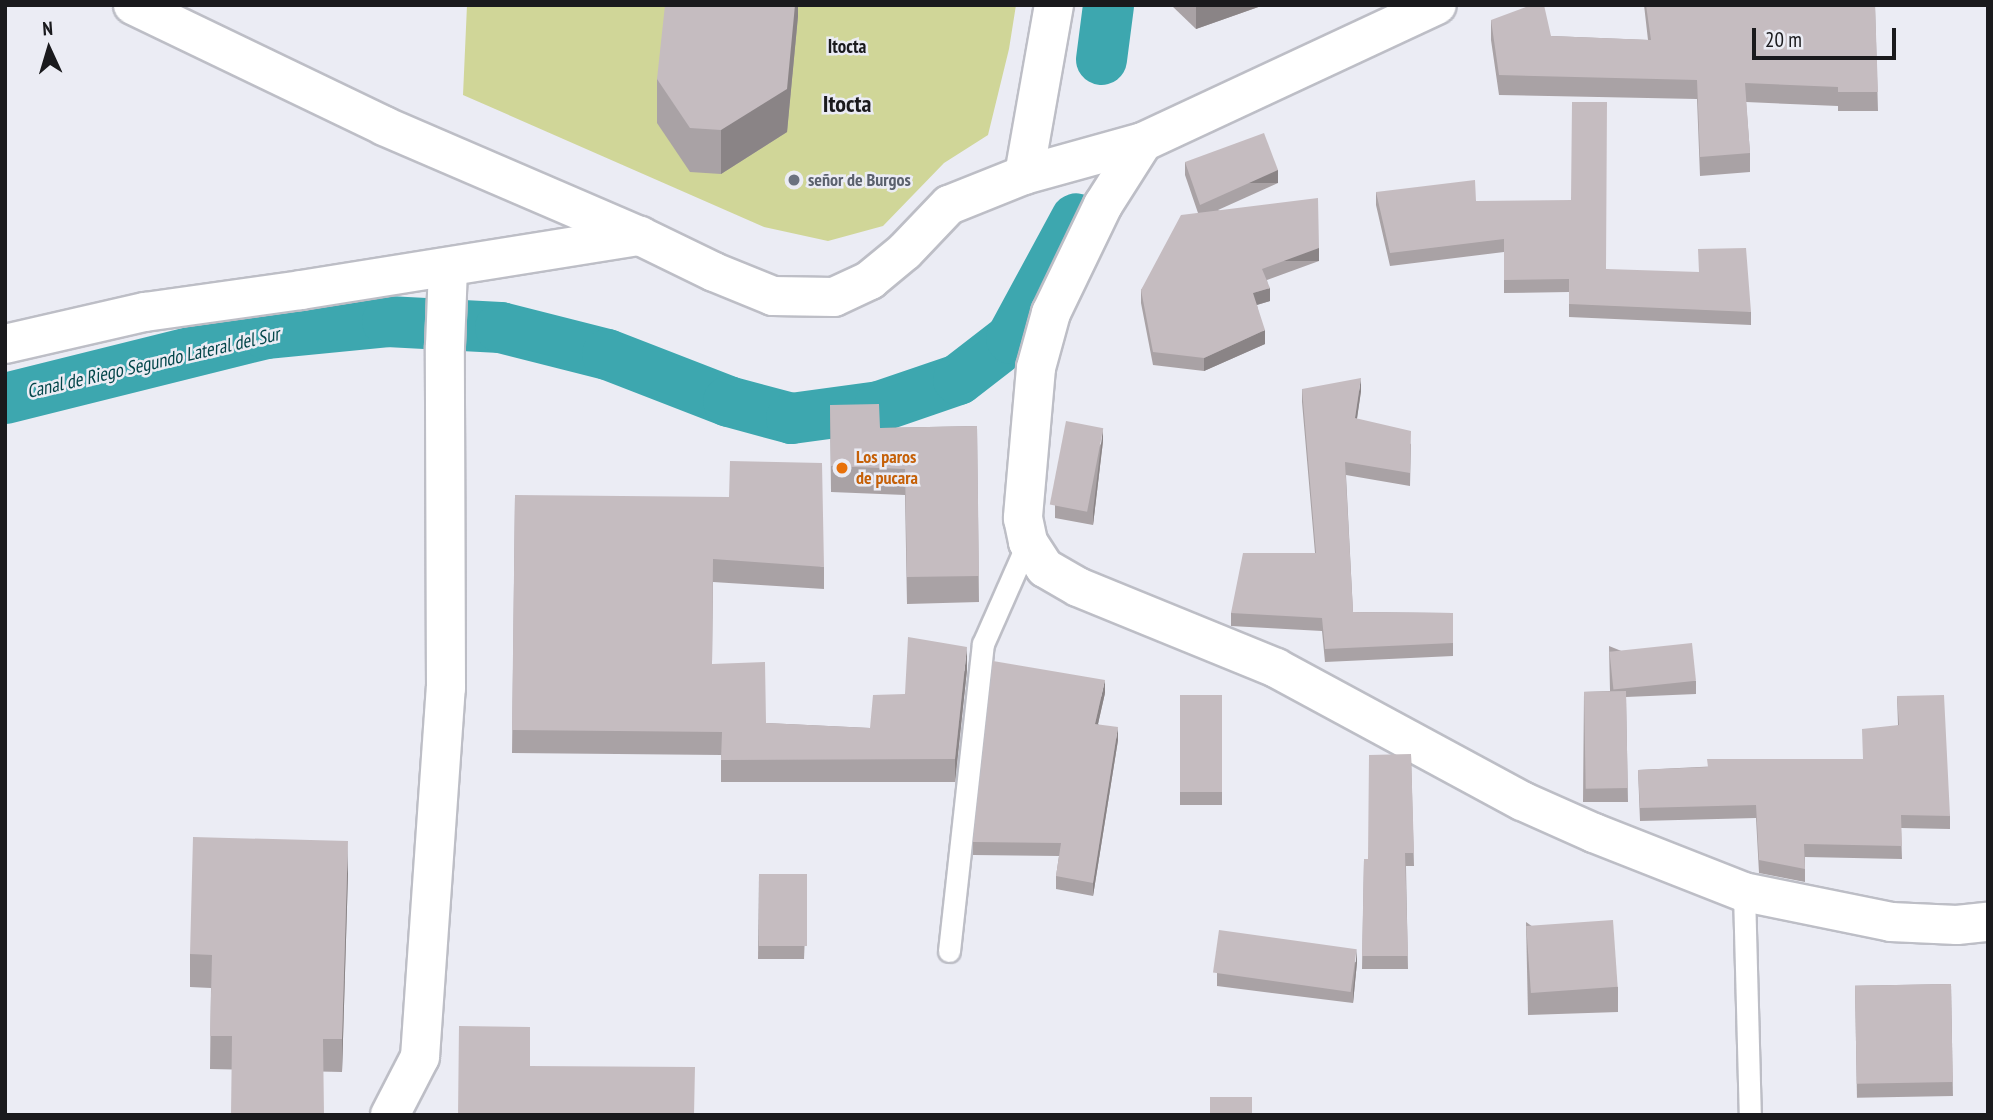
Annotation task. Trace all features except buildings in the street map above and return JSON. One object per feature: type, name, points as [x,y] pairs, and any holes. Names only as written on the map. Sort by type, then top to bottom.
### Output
[{"type":"street","points":[[133,5],[178,17],[384,126],[773,296],[834,297],[870,280],[905,251],[949,205],[1024,176],[1143,142],[1437,5]]},
{"type":"street","points":[[1024,176],[1054,5]]},
{"type":"street","points":[[1143,142],[1103,205],[1051,313],[1036,368],[1029,422],[1023,518],[1028,542],[1045,568],[1078,587],[1276,668],[1522,801],[1594,833],[1744,892],[1891,922],[1957,925],[1988,922]]},
{"type":"street","points":[[5,344],[145,312],[448,280],[640,236]]},
{"type":"street","points":[[390,1115],[421,1058],[446,688],[445,346],[448,280]]},
{"type":"lane","points":[[949,951],[983,643],[1028,542]]},
{"type":"lane","points":[[1744,892],[1750,1115]]},
{"type":"green space","points":[[467,5],[1016,5],[1009,49],[988,135],[944,163],[883,226],[828,241],[764,227],[463,95]]},
{"type":"waterway","name":"Canal de Riego Segundo Lateral del Sur","points":[[1101,59],[1108,5]]},
{"type":"waterway","name":"Canal de Riego Segundo Lateral del Sur","points":[[5,398],[265,333],[387,321],[500,327],[607,354],[728,401],[791,418],[879,406],[958,379],[1011,338],[1076,218]]},
{"type":"place","name":"señor de Burgos","points":[[794,180]]},
{"type":"place","name":"Los paros de pucara","points":[[842,468]]},
{"type":"district","name":"Itocta","points":[[847,47]]},
{"type":"district","name":"Itocta","points":[[847,104]]}]
